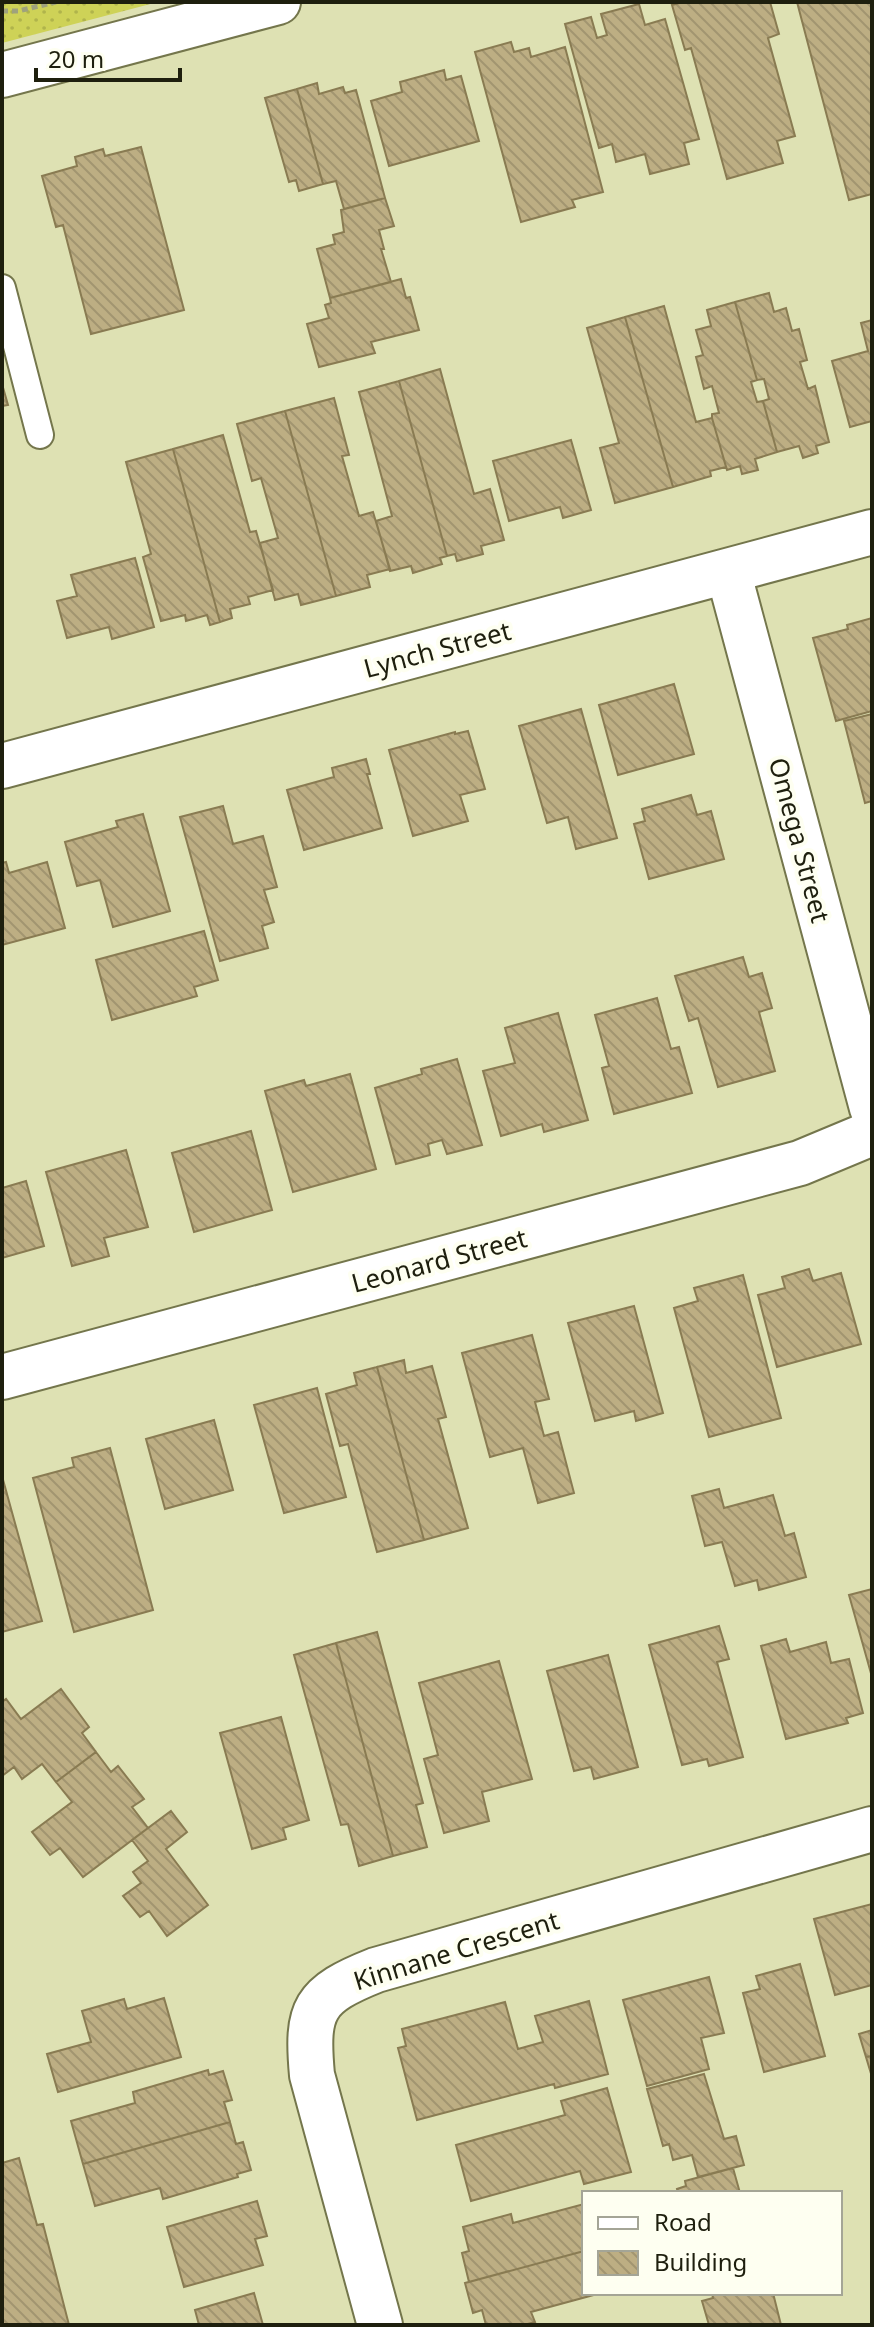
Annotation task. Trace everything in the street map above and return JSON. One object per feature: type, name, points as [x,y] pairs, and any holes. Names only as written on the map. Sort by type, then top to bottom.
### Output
[{"type":"street","points":[[2,75],[278,2]]},
{"type":"street","name":"Lynch Street","points":[[2,766],[872,532]]},
{"type":"street","name":"Omega Street","points":[[728,571],[872,1108]]},
{"type":"street","name":"Leonard Street","points":[[2,1377],[800,1163],[872,1133]]},
{"type":"street","name":"Kinnane Crescent","points":[[380,2325],[312,2075],[309,2041],[314,2010],[332,1991],[376,1970],[872,1829]]},
{"type":"lane","points":[[2,288],[40,435]]},
{"type":"path","points":[[2,11],[18,11],[56,2]]},
{"type":"shaded area","points":[[2,2],[158,2],[2,43]]},
{"type":"building","points":[[683,2],[770,2],[779,34],[768,38],[795,136],[777,141],[783,163],[727,179],[691,48],[685,50],[672,5]]},
{"type":"building","points":[[797,2],[872,2],[872,194],[849,200]]},
{"type":"building","points":[[639,4],[645,25],[665,19],[699,139],[684,143],[689,164],[650,174],[645,154],[616,162],[612,144],[599,148],[565,24],[591,17],[597,38],[607,35],[601,14]]},
{"type":"building","points":[[511,42],[514,52],[529,48],[531,57],[565,47],[603,192],[572,200],[575,207],[521,222],[475,52]]},
{"type":"building","points":[[444,70],[446,80],[461,76],[479,141],[389,166],[371,101],[402,92],[400,82]]},
{"type":"building","points":[[317,83],[319,94],[343,87],[345,93],[356,90],[385,198],[344,209],[336,181],[323,184],[297,89]]},
{"type":"building","points":[[297,89],[323,184],[299,191],[296,180],[289,182],[265,98]]},
{"type":"building","points":[[141,147],[184,310],[91,334],[63,225],[56,227],[42,176],[77,166],[75,157],[103,149],[105,156]]},
{"type":"building","points":[[385,198],[394,226],[379,230],[391,282],[330,298],[317,249],[335,244],[333,235],[344,232],[341,210]]},
{"type":"building","points":[[401,279],[406,298],[410,297],[419,330],[371,342],[375,353],[319,367],[307,324],[329,318],[325,305],[331,303],[330,298]]},
{"type":"building","points":[[769,293],[774,312],[786,308],[792,331],[799,329],[807,360],[800,362],[808,389],[815,386],[829,442],[816,446],[818,453],[803,458],[799,446],[777,452],[763,401],[769,399],[764,379],[757,380],[735,302]]},
{"type":"building","points":[[735,302],[757,380],[751,382],[757,402],[763,401],[777,452],[755,459],[758,470],[742,474],[740,466],[727,470],[712,418],[712,414],[719,413],[712,386],[704,389],[696,357],[703,355],[696,330],[711,326],[707,310]]},
{"type":"building","points":[[664,306],[696,422],[712,418],[726,467],[710,471],[711,476],[673,487],[625,317]]},
{"type":"building","points":[[625,317],[673,487],[615,503],[600,448],[619,443],[587,328]]},
{"type":"building","points":[[872,320],[872,421],[850,427],[832,361],[868,351],[861,323]]},
{"type":"building","points":[[440,369],[474,494],[490,489],[504,540],[481,546],[483,554],[457,561],[455,554],[447,556],[399,381]]},
{"type":"building","points":[[399,381],[447,556],[440,558],[442,564],[413,573],[411,566],[390,571],[376,521],[392,516],[359,392]]},
{"type":"building","points":[[2,384],[8,405],[2,406]]},
{"type":"building","points":[[334,398],[349,455],[342,456],[359,516],[373,512],[390,569],[367,575],[370,587],[336,596],[285,411]]},
{"type":"building","points":[[285,411],[336,596],[301,605],[298,594],[275,600],[260,543],[278,538],[261,478],[252,481],[237,424]]},
{"type":"building","points":[[223,435],[250,532],[256,531],[273,590],[248,597],[250,604],[230,609],[232,618],[220,622],[173,449]]},
{"type":"building","points":[[571,440],[591,510],[563,518],[560,507],[509,521],[493,461]]},
{"type":"building","points":[[173,449],[220,622],[210,625],[207,615],[186,621],[185,615],[161,621],[143,557],[151,554],[126,462]]},
{"type":"building","points":[[135,558],[154,627],[112,639],[109,627],[67,638],[57,601],[77,596],[71,575]]},
{"type":"building","points":[[872,618],[872,711],[836,721],[813,638],[848,629],[847,625]]},
{"type":"building","points":[[674,684],[694,754],[618,775],[599,705]]},
{"type":"building","points":[[581,709],[617,838],[576,849],[568,817],[547,823],[519,726]]},
{"type":"building","points":[[872,714],[872,801],[865,803],[844,721]]},
{"type":"building","points":[[468,731],[485,789],[460,795],[468,821],[413,836],[389,750]]},
{"type":"building","points":[[366,759],[370,774],[367,774],[382,828],[304,850],[287,790],[334,777],[332,768]]},
{"type":"building","points":[[691,795],[697,815],[711,811],[724,859],[649,879],[634,824],[645,821],[642,809]]},
{"type":"building","points":[[223,806],[233,844],[263,836],[277,887],[264,890],[274,922],[262,926],[268,948],[220,961],[180,817]]},
{"type":"building","points":[[143,814],[170,911],[113,927],[100,880],[77,886],[65,842],[118,827],[116,821]]},
{"type":"building","points":[[6,862],[9,873],[47,862],[65,928],[2,945],[2,863]]},
{"type":"building","points":[[204,931],[218,980],[194,987],[197,996],[112,1020],[96,960]]},
{"type":"building","points":[[743,957],[749,977],[762,973],[772,1008],[759,1012],[775,1071],[718,1087],[698,1018],[689,1021],[675,976]]},
{"type":"building","points":[[657,998],[671,1049],[679,1047],[692,1093],[614,1114],[602,1068],[609,1066],[595,1015]]},
{"type":"building","points":[[558,1013],[588,1120],[544,1132],[542,1124],[501,1136],[483,1071],[515,1063],[505,1028]]},
{"type":"building","points":[[457,1059],[482,1145],[447,1154],[442,1140],[428,1144],[430,1155],[396,1164],[375,1088],[422,1074],[421,1069]]},
{"type":"building","points":[[350,1074],[376,1169],[293,1192],[265,1091],[304,1080],[306,1086]]},
{"type":"building","points":[[251,1131],[272,1210],[194,1232],[172,1153]]},
{"type":"building","points":[[126,1150],[148,1227],[104,1238],[109,1256],[72,1266],[46,1172]]},
{"type":"building","points":[[26,1181],[44,1246],[2,1258],[2,1188]]},
{"type":"building","points":[[809,1269],[813,1281],[841,1273],[861,1344],[777,1367],[758,1295],[785,1288],[782,1277]]},
{"type":"building","points":[[743,1275],[781,1418],[709,1437],[674,1308],[698,1301],[694,1288]]},
{"type":"building","points":[[634,1306],[663,1413],[636,1421],[634,1411],[595,1421],[568,1323]]},
{"type":"building","points":[[532,1335],[549,1399],[535,1402],[544,1436],[558,1432],[574,1493],[538,1503],[523,1448],[490,1457],[462,1353]]},
{"type":"building","points":[[404,1360],[406,1373],[432,1366],[446,1417],[438,1419],[468,1528],[424,1540],[377,1367]]},
{"type":"building","points":[[377,1367],[424,1540],[377,1552],[348,1444],[340,1446],[326,1394],[357,1385],[354,1373]]},
{"type":"building","points":[[317,1388],[346,1497],[284,1513],[254,1405]]},
{"type":"building","points":[[214,1420],[233,1490],[165,1509],[146,1439]]},
{"type":"building","points":[[110,1448],[153,1610],[74,1632],[33,1478],[74,1467],[72,1458]]},
{"type":"building","points":[[2,1476],[42,1621],[2,1632]]},
{"type":"building","points":[[719,1489],[724,1508],[773,1495],[785,1536],[794,1533],[806,1577],[759,1590],[757,1580],[735,1586],[722,1542],[705,1546],[692,1496]]},
{"type":"building","points":[[872,1589],[872,1677],[849,1595]]},
{"type":"building","points":[[719,1626],[729,1659],[717,1662],[743,1757],[709,1766],[707,1759],[682,1765],[649,1645]]},
{"type":"building","points":[[377,1632],[423,1803],[416,1805],[427,1847],[393,1856],[336,1643]]},
{"type":"building","points":[[786,1639],[790,1652],[826,1642],[831,1663],[849,1659],[863,1713],[846,1718],[848,1723],[786,1739],[761,1646]]},
{"type":"building","points":[[336,1643],[393,1856],[359,1866],[348,1824],[341,1825],[294,1655]]},
{"type":"building","points":[[608,1655],[638,1767],[594,1779],[591,1767],[574,1771],[547,1671]]},
{"type":"building","points":[[499,1661],[532,1779],[482,1792],[489,1821],[444,1833],[424,1759],[438,1755],[419,1683]]},
{"type":"building","points":[[61,1689],[89,1727],[82,1733],[96,1752],[56,1782],[42,1764],[22,1779],[14,1767],[2,1776],[2,1702],[6,1699],[21,1719]]},
{"type":"building","points":[[281,1717],[309,1820],[283,1828],[286,1839],[252,1849],[220,1733]]},
{"type":"building","points":[[96,1752],[111,1772],[118,1766],[144,1799],[132,1807],[148,1828],[83,1877],[60,1848],[50,1855],[32,1832],[72,1802],[56,1782]]},
{"type":"building","points":[[171,1811],[187,1832],[166,1849],[208,1905],[167,1936],[149,1911],[140,1917],[123,1896],[141,1883],[133,1872],[148,1861],[132,1840]]},
{"type":"building","points":[[872,1904],[872,1985],[835,1995],[814,1919]]},
{"type":"building","points":[[800,1964],[825,2056],[764,2072],[743,1993],[760,1989],[756,1976]]},
{"type":"building","points":[[709,1977],[724,2033],[701,2038],[709,2069],[647,2086],[623,2000]]},
{"type":"building","points":[[164,1998],[181,2057],[58,2092],[47,2054],[91,2042],[82,2011],[124,1999],[127,2009]]},
{"type":"building","points":[[589,2001],[608,2074],[555,2088],[554,2084],[417,2120],[398,2048],[406,2046],[402,2029],[505,2002],[518,2049],[543,2042],[535,2016]]},
{"type":"building","points":[[872,2030],[872,2056],[866,2057],[859,2034]]},
{"type":"building","points":[[872,2056],[872,2077],[866,2057]]},
{"type":"building","points":[[208,2070],[209,2075],[223,2071],[232,2100],[224,2102],[230,2122],[83,2164],[71,2121],[135,2103],[133,2092]]},
{"type":"building","points":[[704,2074],[724,2139],[736,2136],[744,2165],[698,2177],[692,2155],[673,2160],[669,2144],[663,2146],[647,2089]]},
{"type":"building","points":[[607,2088],[631,2172],[584,2184],[580,2171],[471,2201],[456,2145],[565,2115],[561,2101]]},
{"type":"building","points":[[230,2122],[236,2144],[243,2142],[251,2170],[237,2174],[238,2177],[163,2199],[160,2188],[95,2206],[83,2164]]},
{"type":"building","points":[[19,2158],[37,2225],[43,2224],[69,2325],[2,2325],[2,2163]]},
{"type":"building","points":[[733,2168],[739,2191],[678,2191],[686,2186],[685,2181]]},
{"type":"building","points":[[257,2201],[267,2236],[255,2239],[263,2265],[184,2287],[167,2227]]},
{"type":"building","points":[[582,2205],[582,2252],[469,2282],[462,2253],[469,2251],[463,2227],[511,2214],[513,2223]]},
{"type":"building","points":[[582,2252],[582,2295],[594,2295],[531,2312],[535,2322],[486,2325],[482,2310],[473,2313],[465,2283]]},
{"type":"building","points":[[254,2293],[263,2325],[199,2325],[195,2310]]},
{"type":"building","points":[[712,2295],[774,2295],[781,2325],[709,2325],[702,2301],[713,2298]]}]
